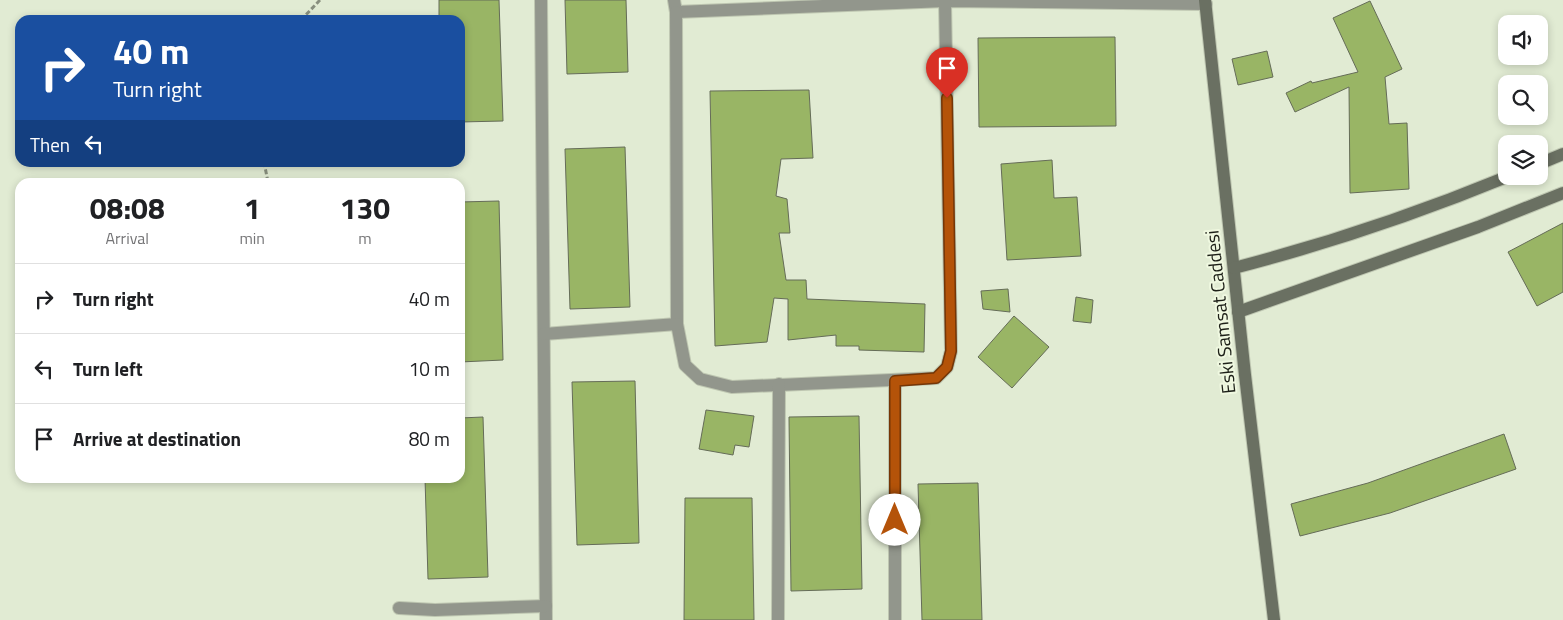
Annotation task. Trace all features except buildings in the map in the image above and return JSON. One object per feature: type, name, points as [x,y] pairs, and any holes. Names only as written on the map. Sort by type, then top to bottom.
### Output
[{"type":"main road","name":"Eski Samsat Caddesi","points":[[1206,2],[1238,312],[1274,620]]},
{"type":"main road","points":[[1548,160],[1563,154]]},
{"type":"main road","points":[[1234,268],[1305,250],[1465,194],[1498,180]]},
{"type":"main road","points":[[1238,312],[1478,227],[1563,192]]},
{"type":"street","points":[[541,0],[546,620]]},
{"type":"street","points":[[945,1],[951,351],[947,367],[936,378],[895,381],[732,387],[700,379],[684,365],[677,324],[675,6],[945,1],[1206,2]]},
{"type":"street","points":[[544,334],[677,324]]},
{"type":"street","points":[[895,381],[895,620]]},
{"type":"street","points":[[778,620],[779,384]]},
{"type":"street","points":[[399,608],[432,615],[546,606]]},
{"type":"path","points":[[306,15],[320,0]]},
{"type":"route","points":[[895,520],[895,381],[936,378],[947,367],[951,351],[947,98]]}]
